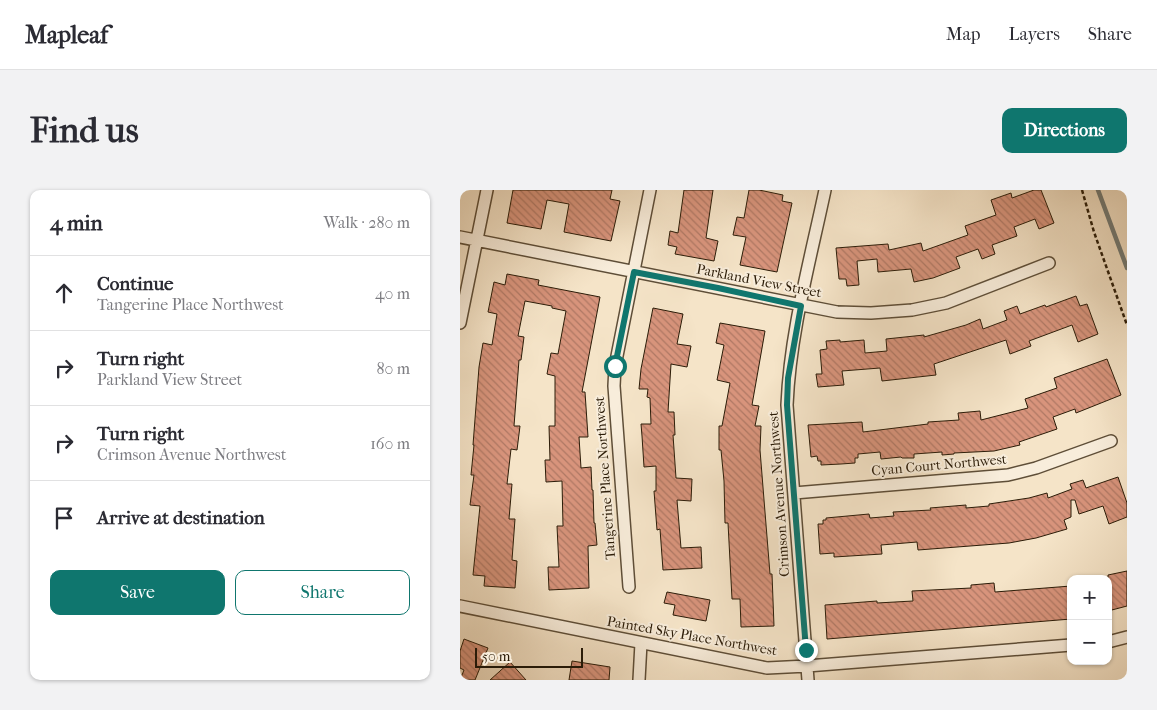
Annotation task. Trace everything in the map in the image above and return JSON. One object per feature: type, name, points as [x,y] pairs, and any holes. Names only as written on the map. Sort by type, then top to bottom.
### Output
[{"type":"street","points":[[460,323],[487,190]]},
{"type":"street","name":"Tangerine Place Northwest","points":[[628,587],[614,386],[615,366],[650,190]]},
{"type":"street","name":"Crimson Avenue Northwest","points":[[808,680],[787,405],[788,378],[825,190]]},
{"type":"street","name":"Parkland View Street","points":[[460,237],[837,312],[912,310],[946,303],[1049,263]]},
{"type":"street","name":"Cyan Court Northwest","points":[[794,493],[1008,475],[1036,468],[1111,441]]},
{"type":"street","name":"Painted Sky Place Northwest","points":[[460,606],[767,668],[1067,645]]},
{"type":"street","points":[[1112,641],[1127,637]]},
{"type":"street","points":[[639,680],[641,643]]},
{"type":"path","points":[[1082,190],[1094,232],[1127,325]]},
{"type":"building","points":[[513,190],[612,190],[610,199],[620,201],[611,241],[564,232],[569,204],[547,200],[541,229],[507,223]]},
{"type":"building","points":[[684,190],[713,190],[706,238],[718,241],[714,261],[675,254],[677,247],[668,245],[670,231],[678,233]]},
{"type":"building","points":[[749,190],[783,195],[782,201],[792,203],[777,272],[740,265],[746,237],[733,235],[737,217],[744,218]]},
{"type":"building","points":[[1034,190],[1041,190],[1054,223],[1039,229],[1035,219],[1014,227],[1017,236],[992,245],[995,254],[982,259],[978,249],[956,257],[960,268],[933,278],[914,282],[911,269],[878,272],[877,259],[857,261],[859,285],[847,286],[846,279],[839,279],[836,248],[888,244],[889,250],[921,243],[923,251],[968,235],[965,226],[996,215],[991,200],[1011,193],[1012,198]]},
{"type":"building","points":[[507,274],[539,280],[538,285],[600,297],[582,392],[585,392],[588,437],[579,437],[581,468],[591,467],[597,545],[588,546],[589,588],[549,590],[548,567],[559,567],[557,526],[563,526],[562,481],[546,482],[545,460],[550,460],[549,426],[555,426],[555,376],[547,374],[551,353],[558,354],[566,311],[552,308],[552,306],[525,301],[518,336],[524,337],[521,360],[519,360],[514,426],[520,426],[517,450],[511,449],[507,484],[512,484],[509,519],[515,519],[512,560],[517,561],[515,588],[484,586],[485,576],[473,575],[480,506],[470,505],[474,475],[471,475],[479,367],[483,343],[492,345],[497,314],[488,312],[494,282],[505,285]]},
{"type":"building","points":[[1076,296],[1080,306],[1087,304],[1098,334],[1078,342],[1072,325],[1029,341],[1031,346],[1010,354],[1006,340],[934,364],[936,375],[882,381],[880,368],[842,371],[844,385],[818,387],[816,374],[822,374],[820,350],[827,349],[826,341],[864,340],[865,353],[887,351],[886,339],[924,335],[924,337],[980,319],[983,329],[1007,320],[1004,311],[1017,306],[1020,314]]},
{"type":"building","points":[[653,308],[683,314],[677,344],[691,346],[687,367],[671,364],[668,412],[674,412],[675,435],[673,435],[676,478],[692,479],[691,501],[677,500],[681,548],[701,547],[702,568],[663,570],[660,529],[657,530],[654,491],[656,491],[656,466],[644,467],[641,424],[651,424],[650,398],[647,397],[648,389],[639,389]]},
{"type":"building","points":[[720,323],[765,331],[752,405],[759,406],[755,426],[761,426],[760,450],[770,574],[772,574],[774,626],[741,627],[740,599],[732,599],[728,523],[725,523],[724,481],[721,450],[719,450],[719,426],[722,426],[730,383],[717,380],[724,345],[716,343]]},
{"type":"building","points":[[1107,359],[1121,395],[1076,413],[1075,409],[1053,417],[1057,429],[1019,442],[1020,445],[994,451],[942,455],[942,452],[914,454],[914,458],[881,459],[880,452],[858,454],[858,458],[855,458],[855,463],[841,464],[821,465],[821,461],[818,461],[817,456],[811,457],[808,425],[862,422],[863,432],[928,424],[928,422],[959,420],[958,413],[980,411],[981,420],[1028,408],[1025,399],[1057,388],[1054,378]]},
{"type":"building","points":[[1118,477],[1127,503],[1127,517],[1109,524],[1103,506],[1079,514],[1075,500],[1071,500],[1071,517],[1064,520],[1067,529],[1036,538],[1009,543],[918,550],[917,542],[881,545],[882,554],[834,557],[834,553],[820,554],[818,524],[823,524],[823,520],[826,520],[826,518],[869,514],[870,518],[894,516],[893,512],[931,510],[930,508],[966,505],[966,508],[989,506],[989,504],[1029,498],[1047,493],[1048,498],[1072,489],[1070,484],[1083,480],[1086,488]]},
{"type":"building","points":[[1127,571],[1127,606],[1112,610],[1112,575],[1108,575]]},
{"type":"building","points":[[994,583],[995,592],[1067,586],[1067,619],[827,639],[825,605],[877,601],[877,603],[913,601],[912,591],[971,588],[971,585]]},
{"type":"building","points":[[667,592],[710,600],[706,621],[673,615],[675,605],[664,603]]},
{"type":"building","points":[[464,639],[488,648],[475,680],[460,680],[464,670],[460,668],[460,651]]},
{"type":"building","points":[[572,661],[610,667],[609,680],[569,680]]},
{"type":"building","points":[[510,662],[526,680],[490,680]]},
{"type":"waterway","points":[[1098,190],[1127,268]]},
{"type":"route","points":[[615,366],[634,272],[801,306],[788,378],[787,405],[806,650]]}]
